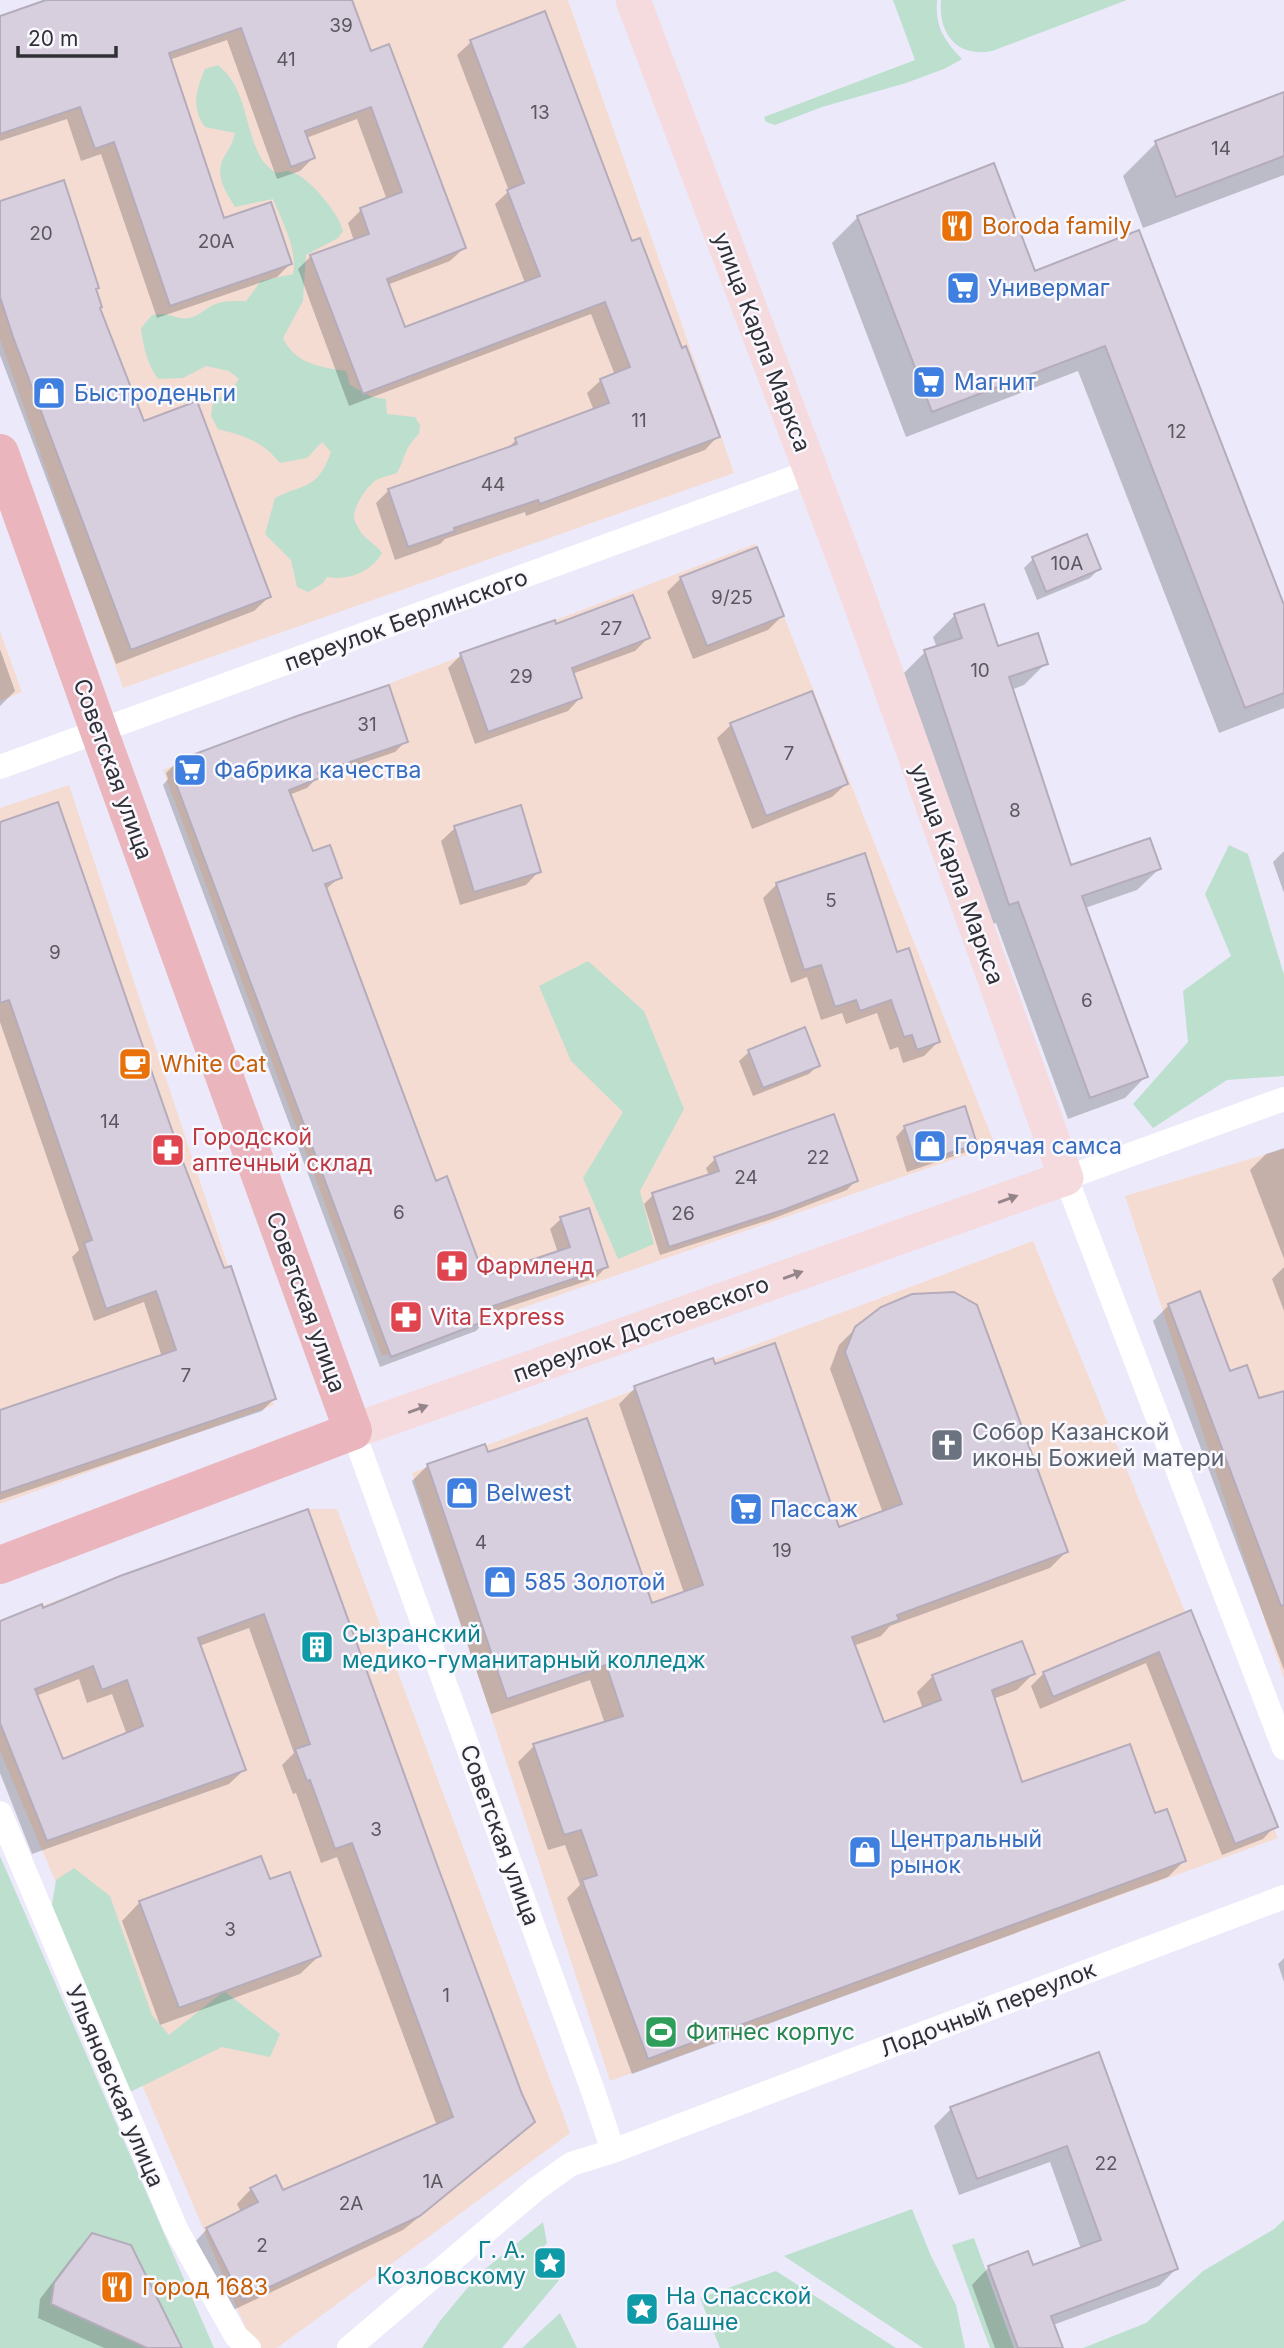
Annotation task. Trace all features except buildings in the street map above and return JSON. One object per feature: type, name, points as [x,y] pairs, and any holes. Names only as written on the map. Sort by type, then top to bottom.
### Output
[{"type":"main road","name":"Советская улица","points":[[0,453],[353,1432]]},
{"type":"main road","name":"переулок Достоевского","points":[[0,1565],[353,1432]]},
{"type":"street","name":"улица Карла Маркса","points":[[633,0],[811,471],[1066,1178],[1284,1748]]},
{"type":"street","name":"переулок Берлинского","points":[[0,767],[811,471]]},
{"type":"street","name":"переулок Достоевского","points":[[353,1432],[1284,1100]]},
{"type":"street","name":"Советская улица","points":[[353,1432],[613,2151]]},
{"type":"street","name":"Ульяновская улица","points":[[0,1813],[176,2229],[236,2336],[249,2348]]},
{"type":"street","name":"Лодочный переулок","points":[[349,2348],[536,2189],[571,2164],[613,2151],[1284,1897]]},
{"type":"shaded area","points":[[54,0],[568,0],[734,473],[123,688],[0,339],[0,19]]},
{"type":"shaded area","points":[[755,544],[995,1145],[382,1356],[163,770]]},
{"type":"shaded area","points":[[0,631],[22,692],[0,701]]},
{"type":"shaded area","points":[[69,785],[274,1405],[0,1504],[0,808]]},
{"type":"shaded area","points":[[1284,1149],[1284,1679],[1125,1196]]},
{"type":"shaded area","points":[[1033,1241],[1278,1838],[610,2081],[412,1473]]},
{"type":"shaded area","points":[[308,1509],[337,1509],[570,2133],[277,2348],[254,2348],[0,1751],[0,1621]]},
{"type":"green space","points":[[893,0],[937,0],[939,26],[950,46],[962,59],[944,69],[906,83],[822,107],[775,125],[766,122],[764,117],[915,60]]},
{"type":"green space","points":[[941,0],[1127,0],[992,51],[980,52],[969,51],[952,41],[943,23]]},
{"type":"green space","points":[[218,65],[235,85],[262,160],[276,173],[287,171],[303,178],[329,204],[343,231],[338,238],[306,255],[303,301],[283,338],[288,347],[309,363],[346,371],[350,385],[372,397],[386,399],[387,414],[415,417],[420,425],[419,434],[408,448],[397,473],[372,483],[356,509],[354,519],[359,529],[382,553],[372,565],[358,574],[343,578],[327,577],[322,584],[308,592],[297,587],[291,560],[265,534],[275,498],[316,479],[331,452],[322,442],[307,458],[280,463],[267,449],[252,440],[218,429],[211,416],[213,402],[232,389],[239,379],[229,371],[206,366],[183,378],[158,379],[148,361],[143,342],[141,328],[152,315],[193,317],[217,303],[246,301],[261,281],[293,274],[291,245],[273,199],[235,207],[223,184],[221,165],[235,133],[205,127],[196,106],[197,92],[205,69]]},
{"type":"green space","points":[[1229,845],[1248,854],[1284,975],[1284,1076],[1227,1080],[1153,1128],[1133,1104],[1188,1042],[1183,991],[1231,956],[1205,894]]},
{"type":"green space","points":[[588,961],[644,1011],[684,1109],[640,1191],[654,1244],[618,1259],[583,1178],[623,1112],[571,1061],[539,986]]},
{"type":"green space","points":[[0,1856],[214,2348],[0,2348]]},
{"type":"green space","points":[[74,1868],[110,1896],[152,2015],[169,2035],[224,1991],[280,2034],[270,2057],[222,2047],[122,2096],[51,1911],[56,1880]]},
{"type":"green space","points":[[912,2209],[931,2256],[956,2305],[965,2348],[923,2348],[784,2256]]},
{"type":"green space","points":[[1284,2220],[1284,2348],[1083,2348],[1146,2323],[1203,2271],[1274,2229]]},
{"type":"green space","points":[[543,2222],[547,2243],[537,2254],[549,2279],[560,2279],[502,2348],[422,2348],[440,2321],[479,2274]]},
{"type":"green space","points":[[974,2238],[1014,2348],[990,2348],[952,2245]]},
{"type":"green space","points":[[776,2271],[896,2348],[720,2348],[700,2298]]},
{"type":"green space","points":[[560,2313],[577,2348],[522,2348]]},
{"type":"place","name":"Boroda family","points":[[957,226]]},
{"type":"place","name":"Универмаг","points":[[963,288]]},
{"type":"place","name":"Магнит","points":[[929,382]]},
{"type":"place","name":"Быстроденьги","points":[[49,393]]},
{"type":"place","name":"Фабрика качества","points":[[190,770]]},
{"type":"place","name":"White Cat","points":[[135,1064]]},
{"type":"place","name":"Горячая самса","points":[[930,1146]]},
{"type":"place","name":"Городской аптечный склад","points":[[168,1150]]},
{"type":"place","name":"Фармленд","points":[[452,1266]]},
{"type":"place","name":"Vita Express","points":[[406,1317]]},
{"type":"place","name":"Собор Казанской иконы Божией матери","points":[[947,1445]]},
{"type":"place","name":"Belwest","points":[[462,1493]]},
{"type":"place","name":"Пассаж","points":[[746,1509]]},
{"type":"place","name":"585 Золотой","points":[[500,1582]]},
{"type":"place","name":"Сызранский медико-гуманитарный колледж","points":[[317,1647]]},
{"type":"place","name":"Центральный рынок","points":[[865,1852]]},
{"type":"place","name":"Фитнес корпус","points":[[661,2032]]},
{"type":"place","name":"Г. А. Козловскому","points":[[550,2263]]},
{"type":"place","name":"Город 1683","points":[[117,2287]]},
{"type":"place","name":"На Спасской башне","points":[[642,2309]]}]
